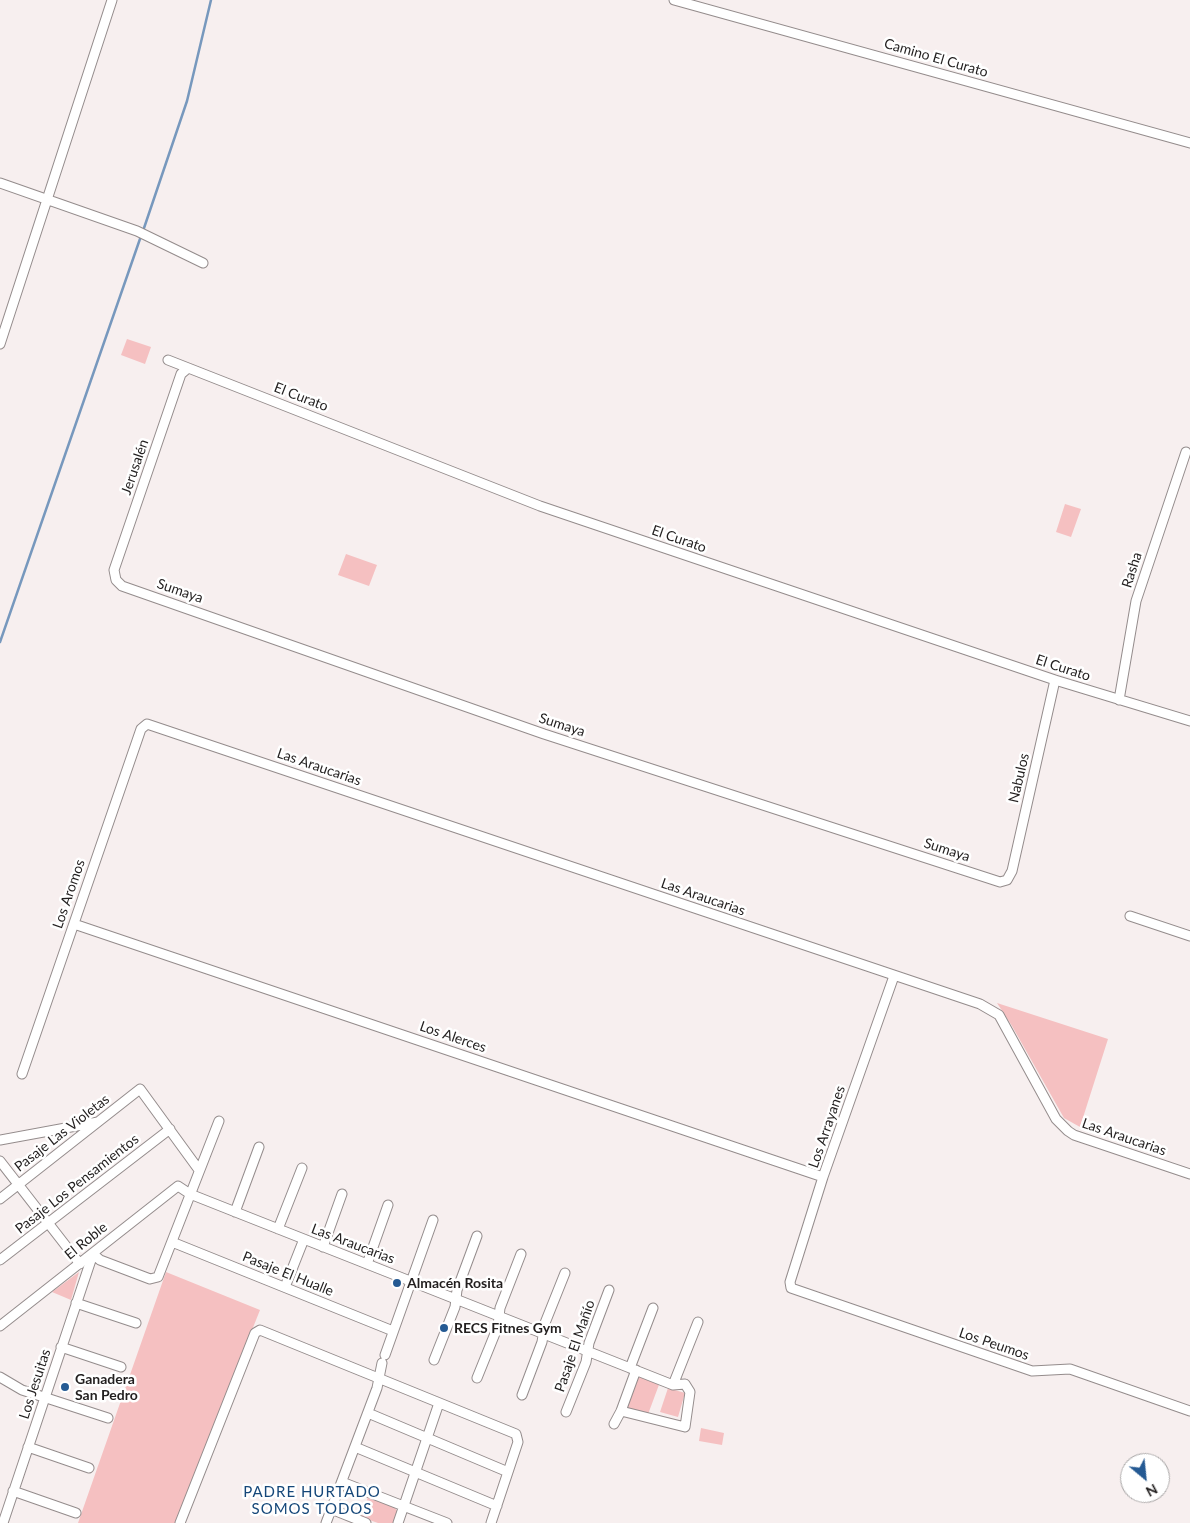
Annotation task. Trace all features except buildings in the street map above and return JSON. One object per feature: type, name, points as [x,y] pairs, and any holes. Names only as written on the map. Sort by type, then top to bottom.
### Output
[{"type":"street","points":[[0,344],[112,0]]},
{"type":"street","name":"Camino El Curato","points":[[674,0],[1190,143]]},
{"type":"street","points":[[0,183],[137,231],[203,263]]},
{"type":"street","name":"El Curato","points":[[168,360],[540,506],[1055,680],[1190,721]]},
{"type":"street","name":"Jerusalén","points":[[114,577],[114,570],[181,374],[188,368]]},
{"type":"street","name":"Rasha","points":[[1118,700],[1136,602],[1186,452]]},
{"type":"street","name":"Sumaya","points":[[114,577],[122,586],[544,734],[996,881],[1007,880]]},
{"type":"street","name":"Nabulos","points":[[1007,880],[1012,872],[1055,680]]},
{"type":"street","name":"Los Aromos","points":[[22,1074],[141,728],[145,724]]},
{"type":"street","name":"Las Araucarias","points":[[145,724],[980,1004],[994,1011],[1003,1021],[1056,1119],[1074,1135],[1190,1174]]},
{"type":"street","points":[[1130,916],[1190,936]]},
{"type":"street","name":"Los Alerces","points":[[74,924],[824,1177]]},
{"type":"street","name":"Los Arrayanes","points":[[791,1288],[790,1282],[824,1177],[894,976]]},
{"type":"street","name":"Pasaje Las Violetas","points":[[0,1199],[140,1089],[170,1129]]},
{"type":"street","points":[[0,1140],[100,1121]]},
{"type":"street","points":[[92,1254],[100,1260],[150,1278],[158,1277],[219,1121]]},
{"type":"street","points":[[170,1129],[199,1170]]},
{"type":"street","name":"Pasaje Los Pensamientos","points":[[0,1260],[170,1129]]},
{"type":"street","points":[[235,1212],[259,1148]]},
{"type":"street","points":[[0,1162],[80,1264]]},
{"type":"street","points":[[278,1229],[302,1168]]},
{"type":"street","name":"El Roble","points":[[0,1326],[178,1186],[190,1194]]},
{"type":"street","name":"Las Araucarias","points":[[190,1194],[673,1385],[685,1384],[690,1392],[685,1427],[621,1411]]},
{"type":"street","points":[[323,1247],[342,1194]]},
{"type":"street","points":[[367,1264],[388,1205]]},
{"type":"street","points":[[326,1523],[381,1379],[383,1359],[434,1220]]},
{"type":"street","points":[[434,1360],[477,1236]]},
{"type":"street","points":[[285,1288],[304,1240]]},
{"type":"street","name":"Pasaje El Hualle","points":[[172,1242],[393,1331]]},
{"type":"street","name":"Los Jesuitas","points":[[3,1523],[92,1254]]},
{"type":"street","points":[[478,1378],[498,1326],[500,1308],[521,1254]]},
{"type":"street","points":[[522,1395],[542,1342],[545,1323],[565,1273]]},
{"type":"street","name":"Los Peumos","points":[[791,1288],[1032,1371],[1070,1369],[1190,1411]]},
{"type":"street","name":"Pasaje El Mañío","points":[[566,1412],[586,1362],[609,1290]]},
{"type":"street","points":[[76,1303],[136,1323]]},
{"type":"street","points":[[614,1424],[621,1411],[653,1308]]},
{"type":"street","points":[[673,1385],[698,1322]]},
{"type":"street","points":[[180,1523],[255,1333],[260,1330],[516,1434],[518,1442],[491,1523]]},
{"type":"street","points":[[61,1347],[121,1368]]},
{"type":"street","points":[[0,1377],[16,1387],[108,1418]]},
{"type":"street","points":[[398,1523],[439,1402]]},
{"type":"street","points":[[368,1413],[508,1472]]},
{"type":"street","points":[[28,1447],[89,1468]]},
{"type":"street","points":[[355,1448],[497,1506]]},
{"type":"street","points":[[342,1482],[447,1523]]},
{"type":"street","points":[[13,1491],[76,1513]]},
{"type":"street","points":[[331,1509],[366,1523]]},
{"type":"shaded area","points":[[127,339],[151,347],[145,364],[121,355]]},
{"type":"shaded area","points":[[1065,504],[1081,509],[1071,537],[1056,532]]},
{"type":"shaded area","points":[[346,554],[377,565],[369,586],[338,575]]},
{"type":"shaded area","points":[[997,1003],[1108,1039],[1080,1127],[1064,1118]]},
{"type":"shaded area","points":[[79,1272],[71,1300],[52,1292]]},
{"type":"shaded area","points":[[166,1272],[260,1310],[175,1523],[78,1523]]},
{"type":"shaded area","points":[[638,1374],[660,1382],[647,1417],[625,1409]]},
{"type":"shaded area","points":[[668,1388],[685,1393],[678,1417],[660,1412]]},
{"type":"shaded area","points":[[701,1428],[724,1433],[722,1445],[699,1441]]},
{"type":"shaded area","points":[[368,1497],[395,1508],[398,1512],[394,1523],[378,1523],[361,1517]]},
{"type":"waterway","points":[[143,231],[187,101],[211,0]]},
{"type":"waterway","points":[[0,642],[141,236]]},
{"type":"place","name":"Almacén Rosita","points":[[397,1283]]},
{"type":"place","name":"RECS Fitnes Gym","points":[[444,1328]]},
{"type":"place","name":"Ganadera San Pedro","points":[[65,1387]]},
{"type":"district","name":"PADRE HURTADO SOMOS TODOS","points":[[312,1500]]}]
